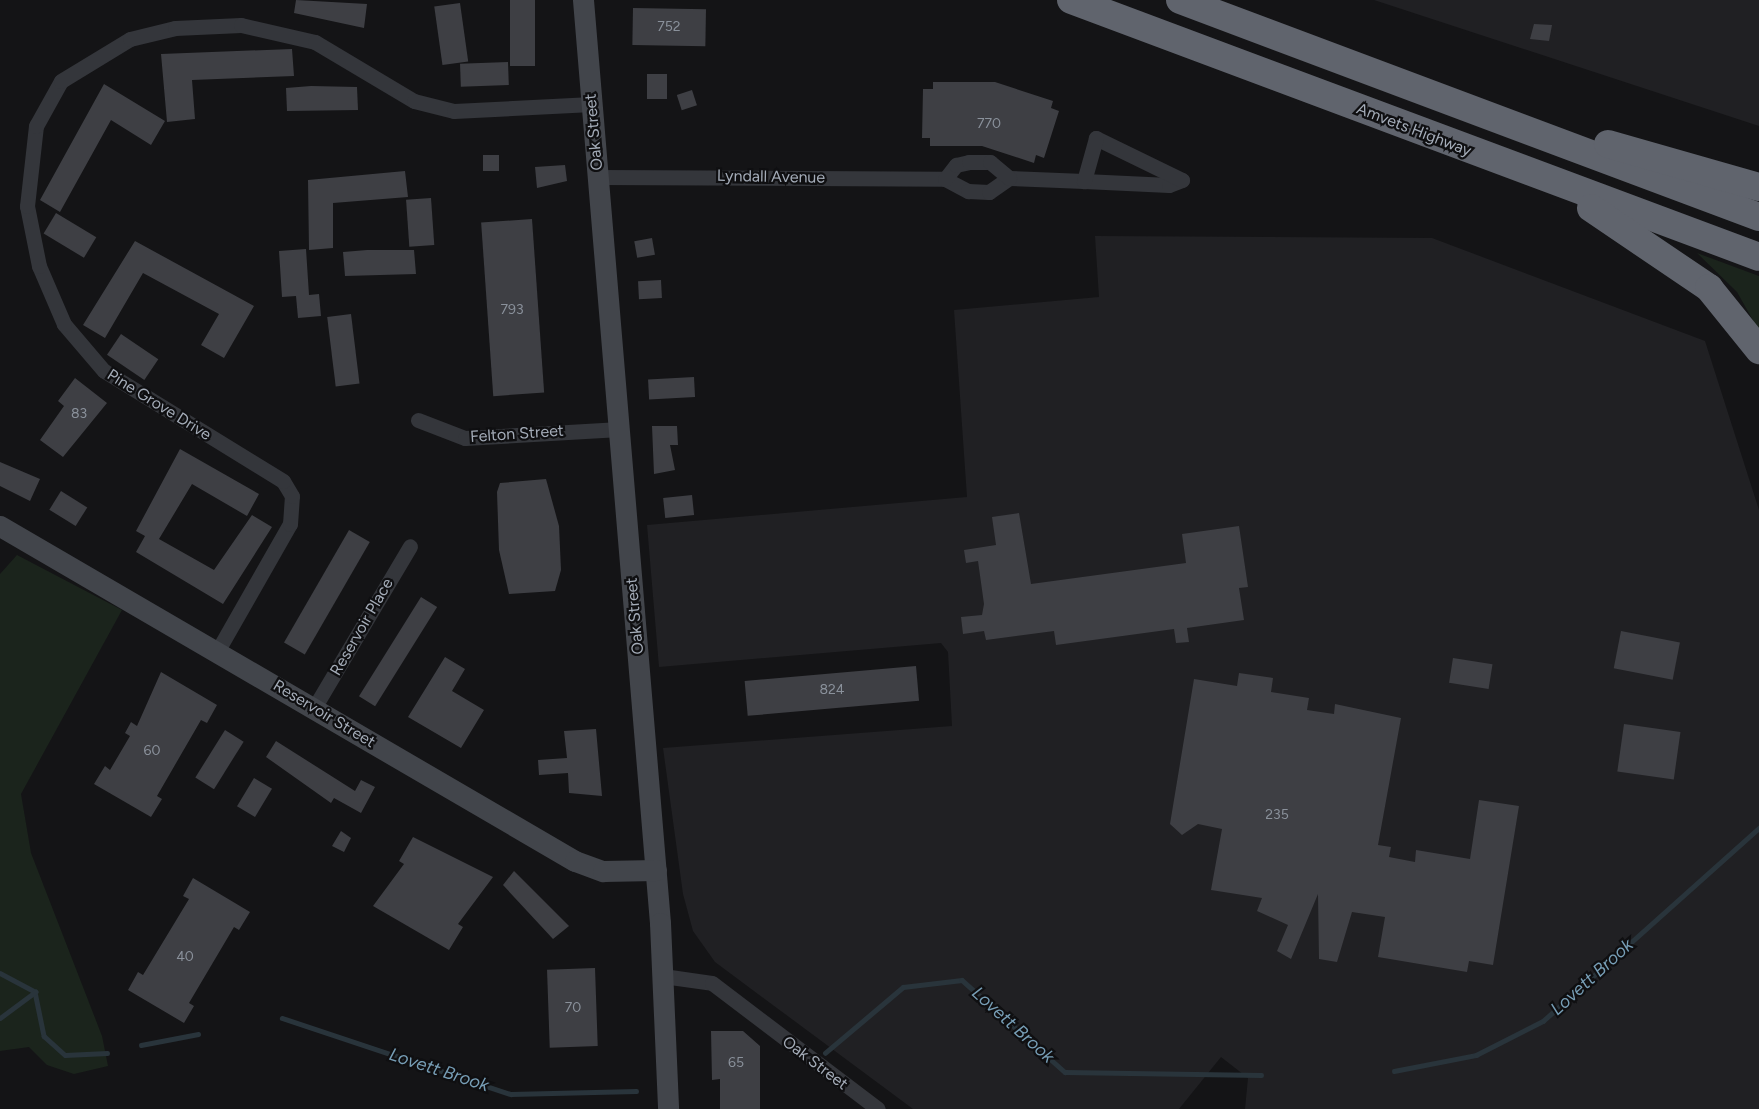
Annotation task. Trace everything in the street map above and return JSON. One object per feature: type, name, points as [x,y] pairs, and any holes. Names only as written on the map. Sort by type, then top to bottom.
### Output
[{"type":"highway","name":"Amvets Highway","points":[[1071,0],[1557,185],[1759,257]]},
{"type":"highway","points":[[1180,0],[1518,123],[1759,217]]},
{"type":"highway","points":[[1518,123],[1634,150],[1759,187]]},
{"type":"highway","points":[[1557,185],[1709,288],[1759,350]]},
{"type":"main road","name":"Oak Street","points":[[583,0],[620,429],[663,976]]},
{"type":"main road","name":"Reservoir Street","points":[[0,526],[218,650],[582,864],[614,872],[656,870]]},
{"type":"main road","points":[[663,976],[668,1109]]},
{"type":"street","name":"Pine Grove Drive","points":[[218,650],[290,524],[292,496],[283,481],[104,371],[64,324],[39,266],[27,206],[36,126],[61,81],[130,39],[175,28],[241,25],[315,42],[414,101],[454,111],[592,104]]},
{"type":"street","points":[[945,178],[956,165],[969,162],[990,162],[1009,178],[1169,185],[1182,180],[1096,138],[1084,181]]},
{"type":"street","name":"Lyndall Avenue","points":[[598,177],[945,178],[968,191],[989,192],[1009,178]]},
{"type":"street","name":"Felton Street","points":[[418,420],[465,438],[620,429]]},
{"type":"street","name":"Reservoir Place","points":[[314,708],[410,546]]},
{"type":"street","name":"Oak Street","points":[[663,976],[712,983],[878,1109]]},
{"type":"shaded area","points":[[1374,0],[1759,0],[1759,126]]},
{"type":"shaded area","points":[[1095,236],[1432,238],[1705,341],[1759,510],[1759,1109],[1245,1109],[1248,1078],[1221,1057],[1179,1109],[913,1109],[715,962],[693,931],[683,894],[663,748],[952,726],[948,652],[941,643],[659,667],[647,525],[967,497],[954,310],[1099,297]]},
{"type":"shaded area","points":[[1697,253],[1759,276],[1759,331],[1737,292]]},
{"type":"shaded area","points":[[17,555],[122,610],[21,794],[31,853],[102,1036],[108,1066],[74,1074],[47,1065],[29,1047],[0,1051],[0,574]]},
{"type":"building","points":[[296,0],[367,4],[364,28],[294,13]]},
{"type":"building","points":[[510,0],[535,0],[535,66],[510,66]]},
{"type":"building","points":[[460,3],[468,61],[442,65],[434,7]]},
{"type":"building","points":[[633,8],[706,9],[705,46],[632,45]]},
{"type":"building","points":[[1534,24],[1552,25],[1549,41],[1530,39]]},
{"type":"building","points":[[292,49],[294,76],[192,80],[195,119],[167,122],[161,54]]},
{"type":"building","points":[[508,62],[509,85],[461,87],[460,64]]},
{"type":"building","points":[[647,74],[667,74],[667,99],[647,99]]},
{"type":"building","points":[[933,82],[995,82],[1053,101],[1051,108],[1059,111],[1044,158],[1036,155],[1034,163],[982,146],[930,146],[930,138],[922,138],[923,89],[933,89]]},
{"type":"building","points":[[104,84],[165,121],[151,145],[111,120],[60,212],[40,200]]},
{"type":"building","points":[[357,87],[358,110],[287,111],[286,88]]},
{"type":"building","points":[[692,90],[697,105],[682,110],[677,95]]},
{"type":"building","points":[[483,155],[499,155],[499,171],[483,171]]},
{"type":"building","points":[[565,165],[567,181],[537,188],[535,167]]},
{"type":"building","points":[[405,171],[408,197],[333,203],[333,248],[309,250],[308,180]]},
{"type":"building","points":[[431,198],[434,245],[409,247],[406,200]]},
{"type":"building","points":[[56,213],[96,237],[84,258],[44,234]]},
{"type":"building","points":[[532,219],[544,393],[493,396],[481,223]]},
{"type":"building","points":[[652,238],[655,255],[637,258],[634,241]]},
{"type":"building","points":[[135,241],[254,306],[224,358],[201,345],[219,314],[143,273],[105,338],[83,325]]},
{"type":"building","points":[[306,249],[309,295],[319,294],[321,316],[298,318],[296,296],[282,297],[279,251]]},
{"type":"building","points":[[414,250],[416,274],[345,276],[343,252]]},
{"type":"building","points":[[661,280],[662,298],[639,299],[638,281]]},
{"type":"building","points":[[351,314],[360,383],[336,386],[327,317]]},
{"type":"building","points":[[121,334],[158,359],[144,380],[107,355]]},
{"type":"building","points":[[694,377],[695,397],[649,399],[648,379]]},
{"type":"building","points":[[75,378],[107,403],[63,457],[40,440],[64,406],[58,401]]},
{"type":"building","points":[[652,426],[677,426],[678,445],[670,445],[675,470],[654,474]]},
{"type":"building","points":[[180,449],[259,494],[247,516],[192,484],[159,539],[214,570],[252,515],[272,527],[223,604],[136,552],[145,536],[136,531]]},
{"type":"building","points":[[0,462],[40,479],[30,501],[0,486]]},
{"type":"building","points":[[546,479],[559,526],[561,570],[555,591],[509,594],[499,550],[497,492],[500,483]]},
{"type":"building","points":[[61,491],[87,507],[76,526],[49,510]]},
{"type":"building","points":[[692,495],[694,515],[665,518],[663,498]]},
{"type":"building","points":[[1019,513],[1031,584],[1186,563],[1182,534],[1239,526],[1248,587],[1239,588],[1244,620],[1187,628],[1189,642],[1176,643],[1174,629],[1056,645],[1054,631],[986,640],[984,631],[963,634],[961,617],[982,615],[984,604],[978,561],[966,563],[964,550],[996,545],[992,517]]},
{"type":"building","points":[[349,530],[370,542],[305,655],[284,643]]},
{"type":"building","points":[[421,597],[437,607],[375,706],[359,696]]},
{"type":"building","points":[[1621,631],[1680,642],[1673,680],[1614,668]]},
{"type":"building","points":[[445,657],[465,669],[452,691],[484,710],[461,748],[408,717]]},
{"type":"building","points":[[1453,658],[1493,664],[1489,689],[1449,683]]},
{"type":"building","points":[[916,666],[919,701],[748,716],[745,681]]},
{"type":"building","points":[[161,672],[217,705],[207,723],[201,720],[157,796],[162,799],[151,817],[94,784],[105,766],[110,770],[130,736],[125,733],[131,722],[137,726]]},
{"type":"building","points":[[1239,673],[1273,678],[1271,692],[1309,698],[1307,710],[1334,714],[1335,704],[1401,718],[1378,845],[1391,847],[1389,857],[1415,862],[1416,850],[1470,859],[1479,800],[1519,806],[1493,965],[1469,961],[1467,972],[1378,957],[1385,917],[1352,912],[1337,962],[1319,959],[1318,894],[1291,959],[1277,951],[1288,925],[1257,911],[1262,898],[1211,890],[1222,829],[1198,824],[1182,835],[1170,824],[1194,679],[1237,686]]},
{"type":"building","points":[[1624,724],[1680,732],[1674,779],[1617,772]]},
{"type":"building","points":[[596,729],[602,796],[569,793],[568,773],[539,775],[538,760],[567,758],[564,731]]},
{"type":"building","points":[[225,730],[244,742],[214,789],[195,777]]},
{"type":"building","points":[[276,741],[355,791],[361,780],[375,787],[361,813],[334,798],[331,803],[266,757]]},
{"type":"building","points":[[254,778],[272,789],[255,817],[237,806]]},
{"type":"building","points":[[341,831],[351,838],[344,852],[332,846]]},
{"type":"building","points":[[413,837],[493,877],[458,924],[463,927],[449,950],[373,906],[404,864],[399,861]]},
{"type":"building","points":[[514,871],[569,926],[553,939],[503,885]]},
{"type":"building","points":[[193,878],[250,912],[239,930],[234,927],[189,1003],[194,1006],[184,1023],[128,990],[138,972],[143,975],[189,899],[183,896]]},
{"type":"building","points":[[595,968],[598,1046],[550,1048],[547,970]]},
{"type":"building","points":[[711,1031],[743,1031],[760,1046],[760,1109],[720,1109],[720,1079],[712,1080]]},
{"type":"waterway","name":"Lovett Brook","points":[[1394,1071],[1476,1055],[1543,1021],[1759,828]]},
{"type":"waterway","name":"Lovett Brook","points":[[0,973],[35,992],[44,1036],[65,1055],[107,1053]]},
{"type":"waterway","name":"Lovett Brook","points":[[825,1053],[903,987],[962,980],[1065,1072],[1261,1075]]},
{"type":"waterway","points":[[0,1018],[35,992]]},
{"type":"waterway","name":"Lovett Brook","points":[[282,1018],[511,1094],[636,1091]]},
{"type":"waterway","name":"Lovett Brook","points":[[141,1045],[198,1034]]}]
